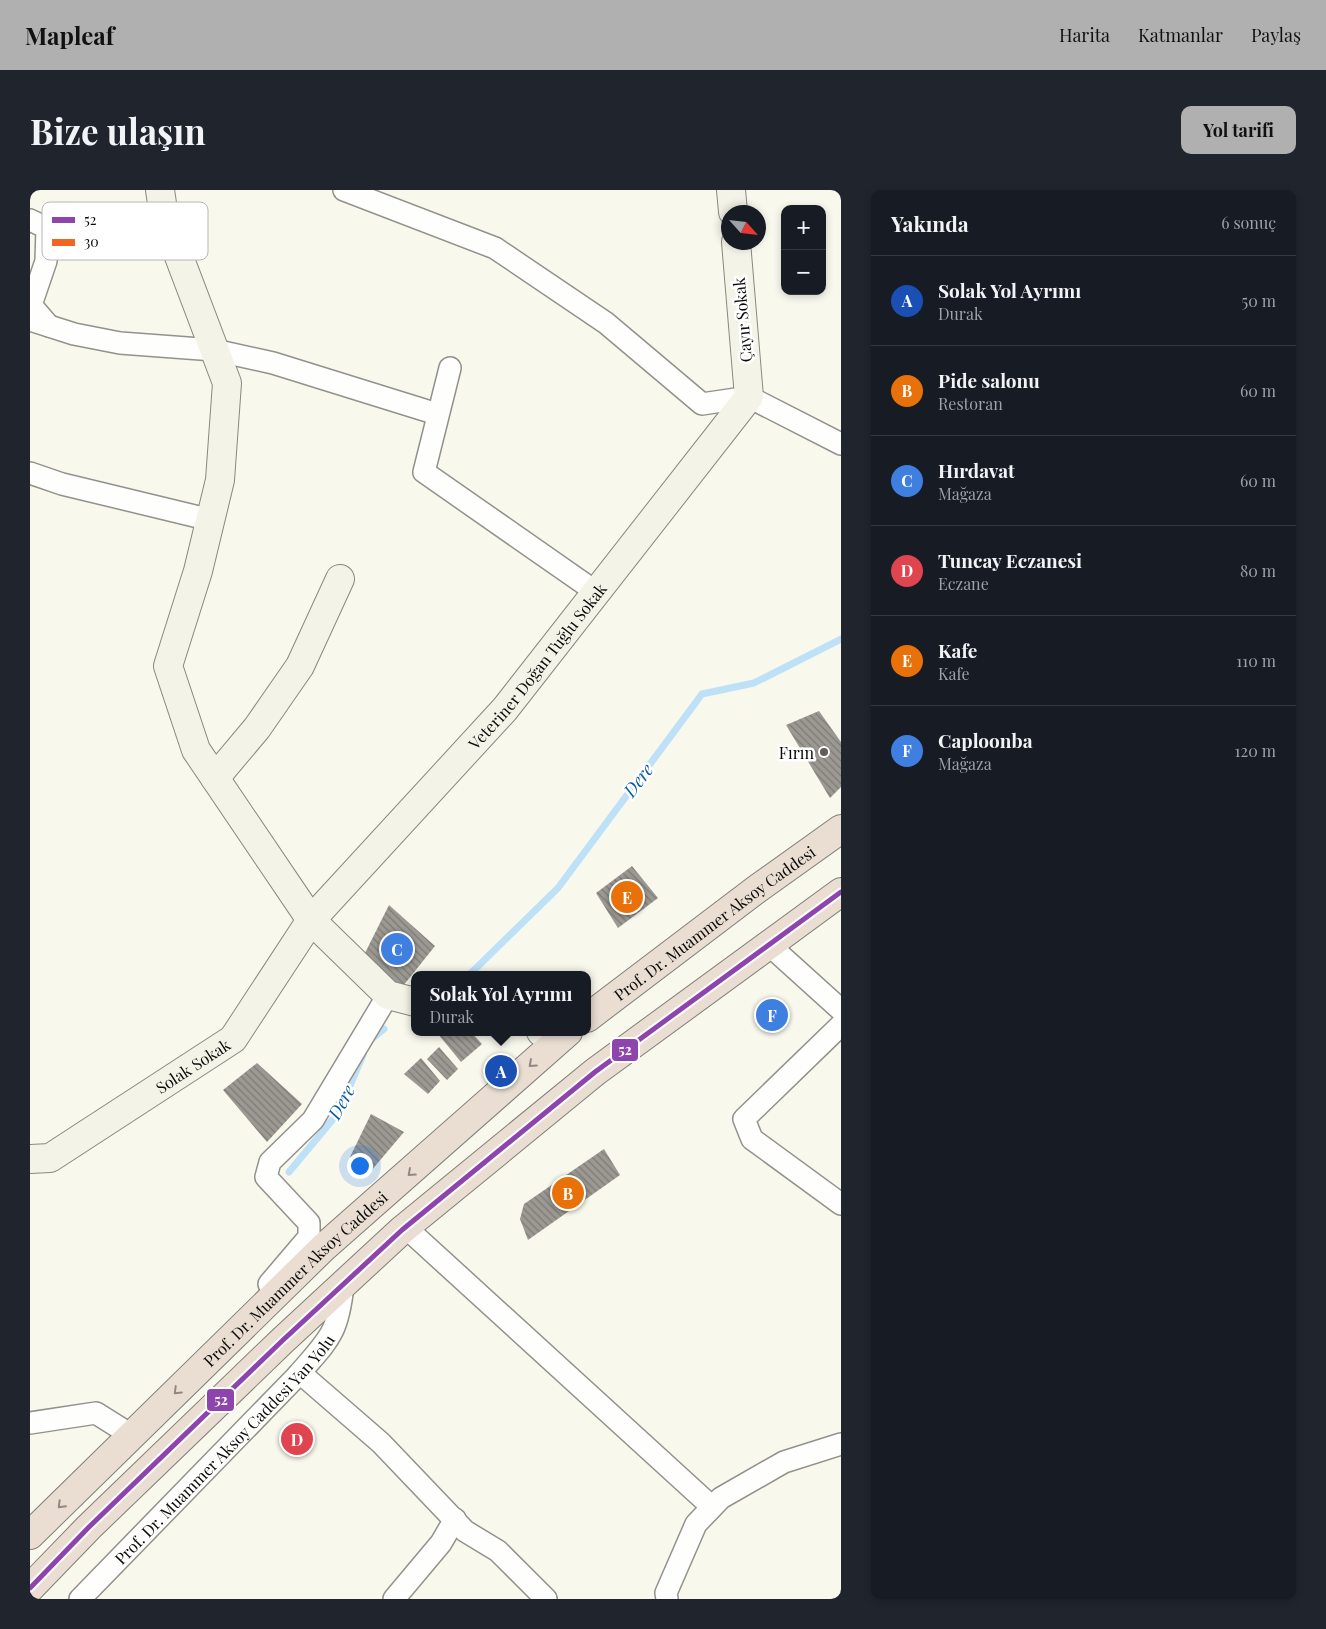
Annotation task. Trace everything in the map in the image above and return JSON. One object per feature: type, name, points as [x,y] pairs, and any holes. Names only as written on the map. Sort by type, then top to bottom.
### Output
[{"type":"highway","name":"Prof. Dr. Muammer Aksoy Caddesi","points":[[591,1015],[757,888],[841,829]]},
{"type":"highway","points":[[30,1588],[89,1527],[282,1341],[431,1207],[595,1072],[841,892]]},
{"type":"highway","name":"Prof. Dr. Muammer Aksoy Caddesi","points":[[30,1535],[323,1248],[396,1187],[555,1036]]},
{"type":"highway","points":[[347,1282],[366,1276],[377,1269],[414,1235],[428,1218],[431,1207]]},
{"type":"street","points":[[344,190],[495,248],[606,323],[702,404],[748,397],[841,444]]},
{"type":"street","points":[[731,190],[732,205]]},
{"type":"street","points":[[30,220],[42,226]]},
{"type":"street","name":"Çayır Sokak","points":[[737,250],[748,397]]},
{"type":"street","points":[[46,260],[31,305],[40,323],[74,334],[120,343],[214,350],[273,363],[437,414]]},
{"type":"street","points":[[180,260],[227,383],[220,480],[168,666],[196,750],[311,920],[388,995],[411,1001]]},
{"type":"street","points":[[450,368],[424,472],[596,592]]},
{"type":"street","name":"Veteriner Doğan Tuğlu Sokak","points":[[311,920],[505,709],[748,397]]},
{"type":"street","points":[[30,473],[62,484],[210,520]]},
{"type":"street","points":[[215,778],[257,728],[300,666],[340,579]]},
{"type":"street","name":"Solak Sokak","points":[[30,1160],[50,1158],[233,1039],[311,920]]},
{"type":"street","points":[[768,944],[841,1010]]},
{"type":"street","points":[[208,1361],[253,1301],[284,1268],[309,1237],[309,1223],[266,1176],[270,1162],[313,1120],[388,995]]},
{"type":"street","points":[[841,1025],[744,1119],[752,1139],[841,1204]]},
{"type":"street","points":[[414,1235],[712,1507]]},
{"type":"street","name":"Prof. Dr. Muammer Aksoy Caddesi Yan Yolu","points":[[80,1599],[298,1375],[332,1333],[340,1314],[347,1282]]},
{"type":"street","points":[[298,1375],[306,1378],[381,1443],[455,1518],[465,1531],[498,1551],[546,1599]]},
{"type":"street","points":[[30,1423],[96,1413],[131,1435]]},
{"type":"street","points":[[667,1599],[666,1593],[696,1524],[721,1498],[784,1462],[841,1444]]},
{"type":"street","points":[[394,1599],[441,1543],[455,1518]]},
{"type":"building","points":[[819,711],[841,742],[841,787],[830,798],[786,725]]},
{"type":"building","points":[[632,866],[658,898],[618,928],[596,893]]},
{"type":"building","points":[[389,905],[435,946],[415,971],[411,971],[411,976],[399,991],[364,955]]},
{"type":"building","points":[[440,1036],[475,1036],[482,1044],[461,1062]]},
{"type":"building","points":[[439,1047],[458,1069],[447,1080],[427,1059]]},
{"type":"building","points":[[421,1058],[440,1081],[428,1094],[404,1074]]},
{"type":"building","points":[[257,1063],[302,1104],[267,1142],[223,1090]]},
{"type":"building","points":[[371,1114],[404,1132],[371,1171],[350,1157]]},
{"type":"building","points":[[604,1149],[620,1175],[528,1240],[520,1219],[524,1204]]},
{"type":"waterway","name":"Dere","points":[[473,971],[558,888],[702,694],[754,683],[841,639]]},
{"type":"waterway","name":"Dere","points":[[369,1041],[384,1029]]},
{"type":"waterway","name":"Dere","points":[[289,1172],[339,1112],[363,1055]]},
{"type":"transit line","name":"52","points":[[30,1588],[89,1527],[282,1341],[402,1230],[595,1072],[841,892]]},
{"type":"place","name":"Fırın","points":[[824,752]]},
{"type":"place","name":"Kafe","points":[[627,897]]},
{"type":"place","name":"Hırdavat","points":[[397,949]]},
{"type":"place","name":"Caploonba","points":[[772,1015]]},
{"type":"place","name":"Solak Yol Ayrımı","points":[[501,1071]]},
{"type":"place","name":"Pide salonu","points":[[568,1193]]},
{"type":"place","name":"Tuncay Eczanesi","points":[[297,1439]]}]
